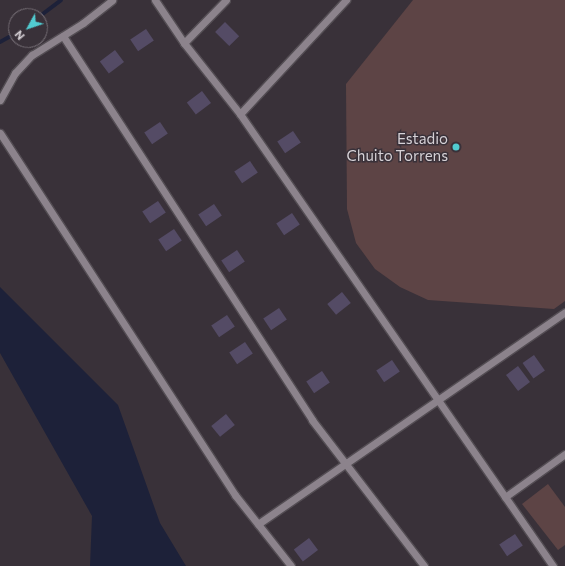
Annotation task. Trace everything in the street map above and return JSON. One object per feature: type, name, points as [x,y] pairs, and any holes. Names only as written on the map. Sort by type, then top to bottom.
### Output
[{"type":"street","points":[[0,100],[23,63],[42,48],[63,36],[112,0]]},
{"type":"street","points":[[155,0],[184,43],[240,114],[553,566]]},
{"type":"street","points":[[184,43],[226,0]]},
{"type":"street","points":[[240,114],[346,0]]},
{"type":"street","points":[[63,36],[312,420],[424,566]]},
{"type":"street","points":[[0,133],[235,495],[291,566]]},
{"type":"street","points":[[258,524],[565,312]]},
{"type":"street","points":[[505,496],[565,454]]},
{"type":"shaded area","name":"Estadio Chuito Torrens","points":[[413,0],[565,0],[565,301],[554,309],[428,300],[400,287],[375,269],[356,243],[347,209],[346,84]]},
{"type":"shaded area","points":[[548,484],[565,507],[565,545],[558,550],[522,504]]},
{"type":"water","points":[[0,287],[118,405],[160,523],[186,566],[90,566],[92,516],[0,353]]},
{"type":"building","points":[[225,22],[239,36],[229,46],[215,32]]},
{"type":"building","points":[[146,29],[154,41],[138,51],[130,40]]},
{"type":"building","points":[[115,50],[124,62],[109,73],[100,61]]},
{"type":"building","points":[[202,91],[211,103],[196,114],[187,102]]},
{"type":"building","points":[[160,122],[168,134],[152,144],[144,133]]},
{"type":"building","points":[[293,131],[301,143],[285,153],[277,142]]},
{"type":"building","points":[[250,161],[258,173],[242,183],[234,172]]},
{"type":"building","points":[[158,201],[166,213],[150,223],[142,212]]},
{"type":"building","points":[[214,204],[222,216],[206,226],[198,215]]},
{"type":"building","points":[[292,213],[300,225],[284,235],[276,224]]},
{"type":"building","points":[[174,229],[182,241],[166,251],[158,240]]},
{"type":"building","points":[[237,250],[245,262],[229,272],[221,261]]},
{"type":"building","points":[[342,292],[351,303],[336,315],[327,304]]},
{"type":"building","points":[[279,308],[287,320],[271,330],[263,319]]},
{"type":"building","points":[[227,315],[235,327],[219,337],[211,326]]},
{"type":"building","points":[[245,342],[253,354],[237,364],[229,353]]},
{"type":"building","points":[[534,355],[545,371],[533,379],[523,363]]},
{"type":"building","points":[[392,360],[400,372],[384,382],[376,371]]},
{"type":"building","points":[[518,366],[530,382],[518,391],[506,375]]},
{"type":"building","points":[[322,371],[330,383],[314,393],[306,382]]},
{"type":"building","points":[[226,414],[235,425],[220,437],[211,426]]},
{"type":"building","points":[[515,534],[523,546],[507,556],[499,545]]},
{"type":"building","points":[[309,538],[318,550],[303,561],[294,549]]},
{"type":"waterway","points":[[48,10],[61,0]]},
{"type":"waterway","points":[[0,42],[8,38]]},
{"type":"place","name":"Estadio Chuito Torrens","points":[[456,147]]}]
